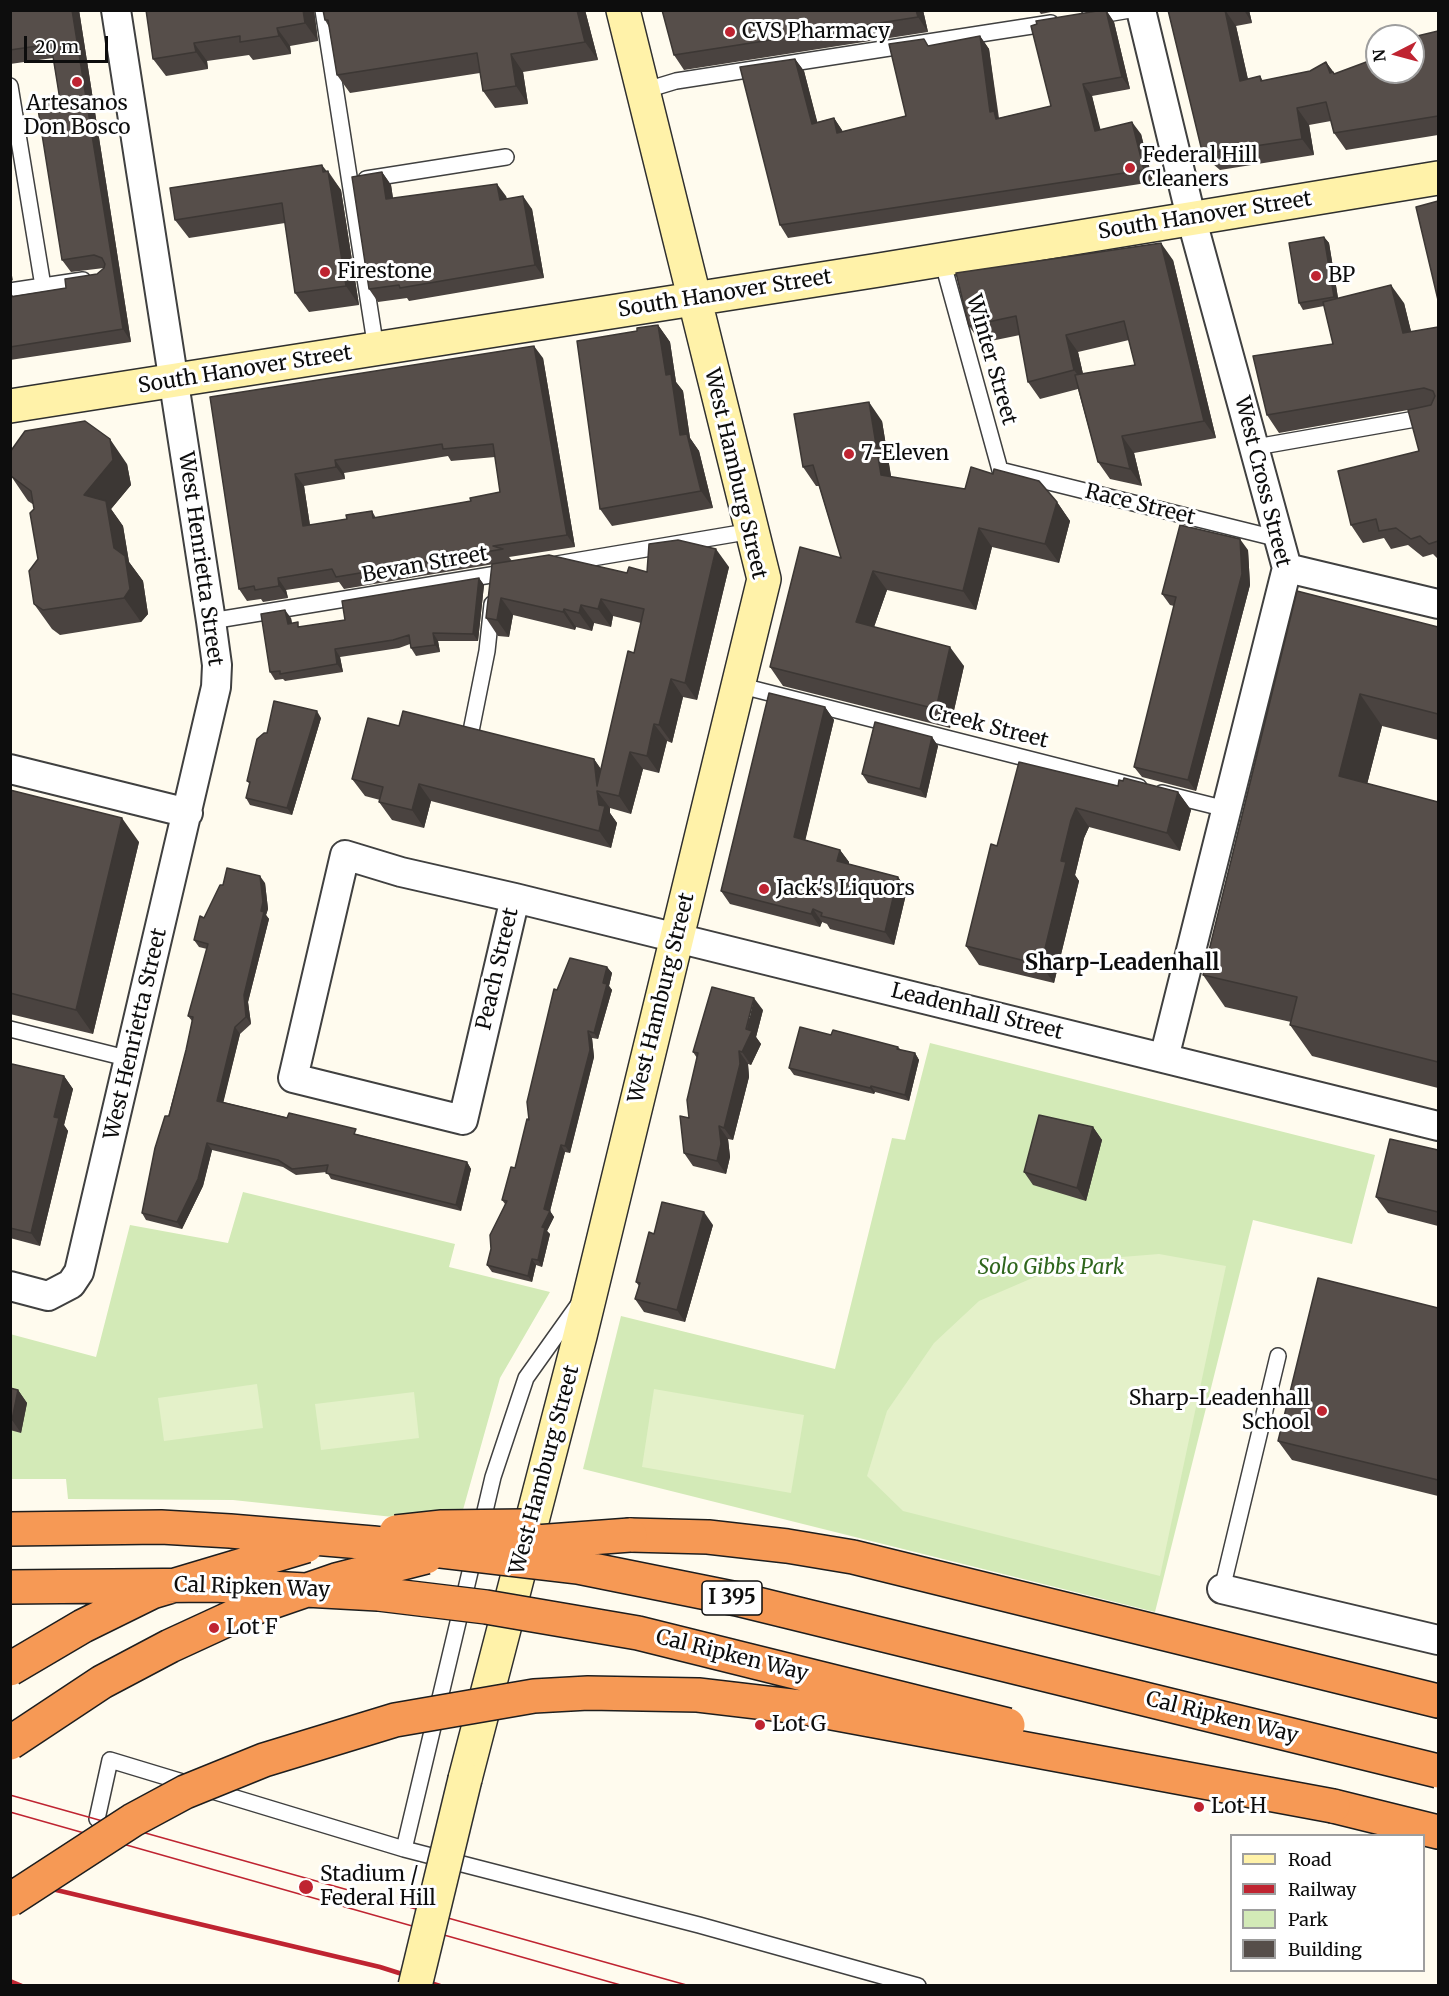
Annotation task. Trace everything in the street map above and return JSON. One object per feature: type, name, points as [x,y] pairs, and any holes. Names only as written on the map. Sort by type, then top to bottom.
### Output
[{"type":"highway","points":[[10,1669],[83,1626],[153,1592],[282,1552],[331,1540],[442,1527],[530,1526],[630,1534],[708,1537],[787,1546],[853,1557],[1438,1701]]},
{"type":"highway","name":"Cal Ripken Way","points":[[10,1529],[161,1527],[230,1531],[373,1543],[578,1567],[737,1599],[1438,1771]]},
{"type":"highway","points":[[10,1743],[102,1682],[170,1646],[246,1611],[336,1580],[433,1555],[492,1545],[630,1534]]},
{"type":"highway","name":"Cal Ripken Way","points":[[10,1587],[214,1585],[378,1594],[592,1624],[638,1633],[1438,1832]]},
{"type":"highway","points":[[10,1900],[133,1820],[185,1792],[264,1760],[395,1720],[534,1696],[588,1693],[698,1695],[801,1707],[1333,1806]]},
{"type":"street","name":"West Henrietta Street","points":[[10,1286],[48,1296],[71,1284],[79,1272],[216,687],[217,665],[211,621],[116,10]]},
{"type":"street","name":"West Hamburg Street","points":[[415,1986],[465,1779],[593,1283],[764,579],[623,10]]},
{"type":"street","name":"West Cross Street","points":[[1141,10],[1191,218],[1256,447],[1287,568],[1164,1058]]},
{"type":"street","name":"South Hanover Street","points":[[10,406],[942,260],[1438,178]]},
{"type":"street","points":[[1287,568],[1438,604]]},
{"type":"street","points":[[10,769],[188,813]]},
{"type":"street","name":"Peach Street","points":[[345,855],[400,872],[515,898],[464,1120],[293,1078],[345,855]]},
{"type":"street","name":"Leadenhall Street","points":[[515,898],[1438,1126]]},
{"type":"street","points":[[1222,1589],[1438,1640]]},
{"type":"lane","points":[[323,10],[376,349]]},
{"type":"lane","points":[[643,91],[676,81],[1130,10]]},
{"type":"lane","points":[[10,86],[43,286]]},
{"type":"lane","points":[[350,182],[506,157]]},
{"type":"lane","name":"Winter Street","points":[[942,260],[1000,470]]},
{"type":"lane","points":[[10,291],[94,278]]},
{"type":"lane","points":[[1256,447],[1438,415]]},
{"type":"lane","name":"Race Street","points":[[1000,470],[1279,539]]},
{"type":"lane","name":"Bevan Street","points":[[211,621],[752,531]]},
{"type":"lane","points":[[471,731],[487,651],[495,574]]},
{"type":"lane","name":"Creek Street","points":[[738,685],[1226,809]]},
{"type":"lane","points":[[10,1029],[130,1059]]},
{"type":"lane","points":[[404,1849],[496,1467],[526,1378],[593,1283]]},
{"type":"lane","points":[[1222,1589],[1278,1356]]},
{"type":"lane","points":[[97,1819],[110,1760],[404,1849],[699,1924],[918,1986]]},
{"type":"green space","name":"Solo Gibbs Park","points":[[930,1043],[1375,1155],[1352,1244],[1253,1220],[1155,1612],[583,1469],[621,1316],[835,1369],[892,1138],[905,1140]]},
{"type":"green space","points":[[243,1192],[455,1244],[449,1267],[550,1292],[500,1378],[459,1524],[233,1500],[68,1499],[66,1479],[11,1479],[10,1334],[96,1357],[130,1225],[228,1243]]},
{"type":"green space","points":[[1159,1254],[1226,1266],[1160,1576],[903,1511],[867,1476],[887,1411],[934,1343],[979,1301],[1072,1261]]},
{"type":"green space","points":[[257,1384],[263,1428],[164,1441],[158,1398]]},
{"type":"green space","points":[[654,1389],[804,1415],[791,1493],[642,1467]]},
{"type":"green space","points":[[414,1392],[419,1438],[321,1450],[315,1404]]},
{"type":"building","points":[[10,10],[72,10],[123,329],[10,347],[10,297],[66,288],[65,279],[97,274],[105,264],[102,258],[94,255],[62,260],[37,103],[60,100],[51,44],[10,50]]},
{"type":"building","points":[[146,10],[303,10],[305,23],[277,28],[279,36],[240,42],[240,36],[194,43],[196,52],[153,59]]},
{"type":"building","points":[[323,10],[577,10],[585,42],[511,54],[516,86],[483,91],[477,53],[337,75],[328,20],[325,20]]},
{"type":"building","name":"CVS Pharmacy","points":[[662,10],[916,10],[918,17],[674,55]]},
{"type":"building","points":[[1106,10],[1122,77],[1083,84],[1095,131],[1132,122],[1144,170],[780,225],[740,67],[795,59],[812,124],[834,118],[837,133],[906,116],[889,44],[924,39],[928,46],[980,36],[990,112],[994,111],[996,119],[1051,106],[1031,26],[1037,24],[1036,21]]},
{"type":"building","points":[[1168,10],[1225,10],[1240,81],[1260,76],[1261,81],[1310,71],[1326,62],[1330,73],[1334,74],[1365,62],[1365,84],[1425,84],[1425,34],[1438,31],[1438,116],[1334,133],[1326,102],[1297,108],[1302,139],[1208,153],[1201,147]]},
{"type":"building","points":[[322,165],[323,172],[328,171],[346,286],[295,293],[282,203],[175,220],[170,188]]},
{"type":"building","points":[[382,172],[386,199],[497,184],[500,200],[523,196],[535,265],[400,288],[399,285],[369,289],[352,177]]},
{"type":"building","points":[[1438,201],[1438,300],[1416,207]]},
{"type":"building","name":"BP","points":[[1324,237],[1334,297],[1299,303],[1289,243]]},
{"type":"building","points":[[1161,243],[1204,421],[1122,436],[1130,469],[1098,462],[1075,375],[1135,365],[1124,321],[1066,335],[1074,370],[1028,382],[1016,316],[969,326],[956,273]]},
{"type":"building","points":[[1391,285],[1403,333],[1438,327],[1438,541],[1429,544],[1420,536],[1411,539],[1396,528],[1379,531],[1376,519],[1351,525],[1338,471],[1419,451],[1408,410],[1431,405],[1435,396],[1433,391],[1424,388],[1267,415],[1253,356],[1333,344],[1323,302]]},
{"type":"building","points":[[658,325],[666,375],[671,374],[680,435],[687,434],[701,491],[600,509],[577,341],[637,331],[637,328]]},
{"type":"building","points":[[534,346],[567,535],[493,546],[503,549],[336,577],[332,569],[278,578],[279,586],[255,590],[254,586],[239,589],[210,397]],"holes":[[[442,444],[443,449],[493,444],[500,492],[470,498],[471,501],[373,518],[372,511],[346,515],[347,519],[303,526],[295,474],[336,467],[335,460]]]},
{"type":"building","points":[[869,402],[881,475],[965,489],[971,467],[993,474],[994,469],[1039,481],[1057,502],[1045,544],[979,528],[963,591],[873,571],[856,622],[950,647],[936,709],[770,667],[800,547],[841,558],[813,465],[803,467],[794,414]]},
{"type":"building","points":[[85,421],[110,439],[113,460],[84,495],[106,501],[114,548],[125,556],[130,589],[124,598],[43,610],[34,604],[29,571],[38,559],[30,513],[34,509],[31,491],[11,476],[10,452],[25,431]]},
{"type":"building","points":[[1180,525],[1240,539],[1242,574],[1188,780],[1134,767],[1176,597],[1162,594]]},
{"type":"building","points":[[678,540],[716,549],[685,683],[671,679],[659,725],[654,724],[647,756],[630,752],[619,796],[597,791],[599,805],[605,806],[599,831],[419,784],[412,810],[379,802],[383,787],[352,779],[368,718],[399,726],[403,711],[594,759],[597,786],[628,651],[634,653],[644,609],[601,599],[598,609],[581,605],[579,613],[564,609],[563,612],[501,598],[497,620],[486,618],[492,564],[549,555],[627,573],[629,567],[647,572],[649,544]]},
{"type":"building","points":[[479,578],[473,634],[433,633],[435,645],[411,648],[409,635],[393,640],[335,649],[337,664],[280,674],[280,671],[270,672],[261,614],[285,610],[288,624],[298,622],[298,627],[345,620],[342,601]]},
{"type":"building","points":[[1297,591],[1438,627],[1438,714],[1360,694],[1339,776],[1438,802],[1438,1062],[1290,1025],[1297,997],[1203,975]]},
{"type":"building","points":[[769,693],[825,707],[794,837],[840,850],[837,861],[898,877],[885,932],[821,916],[822,913],[813,909],[811,914],[721,891]]},
{"type":"building","points":[[274,701],[317,711],[287,808],[246,798],[250,782],[247,781],[257,739],[267,733]]},
{"type":"building","points":[[875,722],[932,737],[920,789],[862,774]]},
{"type":"building","points":[[1019,762],[1118,786],[1119,780],[1123,781],[1124,778],[1178,792],[1167,833],[1076,808],[1061,861],[1066,862],[1041,965],[966,946],[991,844],[997,846]]},
{"type":"building","points":[[10,790],[122,818],[76,1010],[10,993]]},
{"type":"building","points":[[227,868],[260,876],[263,902],[261,911],[264,912],[244,995],[246,1017],[235,1027],[217,1101],[287,1118],[289,1113],[356,1129],[354,1134],[467,1162],[456,1205],[326,1173],[328,1165],[292,1169],[278,1160],[207,1143],[198,1179],[177,1222],[142,1213],[155,1148],[165,1116],[169,1116],[186,1050],[193,1017],[188,1016],[208,944],[194,940],[200,916],[204,918],[220,885],[223,885]]},
{"type":"building","points":[[570,958],[607,967],[603,983],[607,984],[594,1033],[588,1031],[590,1050],[565,1146],[561,1145],[544,1209],[550,1211],[542,1227],[545,1228],[538,1260],[532,1259],[528,1276],[487,1265],[491,1249],[490,1235],[507,1201],[502,1200],[511,1167],[515,1168],[527,1119],[529,1120],[527,1102],[554,989],[557,990]]},
{"type":"building","points":[[712,987],[754,998],[746,1029],[752,1031],[742,1052],[739,1051],[740,1064],[724,1128],[719,1126],[721,1144],[717,1161],[684,1153],[680,1116],[689,1118],[687,1100],[698,1053],[693,1052]]},
{"type":"building","points":[[800,1027],[831,1035],[833,1030],[915,1053],[905,1095],[789,1068]]},
{"type":"building","points":[[12,1064],[64,1076],[54,1117],[59,1118],[31,1233],[10,1228],[10,1068]]},
{"type":"building","points":[[1039,1115],[1093,1127],[1077,1188],[1024,1172]]},
{"type":"building","points":[[1390,1139],[1438,1150],[1438,1212],[1376,1197]]},
{"type":"building","points":[[662,1202],[704,1212],[677,1310],[635,1299],[640,1283],[636,1282],[649,1232],[654,1234]]},
{"type":"building","points":[[1318,1278],[1438,1308],[1438,1480],[1278,1441]]},
{"type":"building","points":[[10,1388],[18,1390],[12,1420],[10,1420]]},
{"type":"tram line","points":[[10,1795],[690,1986]]},
{"type":"tram line","points":[[10,1812],[624,1986]]},
{"type":"railway","points":[[10,1879],[380,1967],[440,1986]]},
{"type":"railway","points":[[10,1981],[22,1986]]},
{"type":"place","name":"CVS Pharmacy","points":[[730,32]]},
{"type":"place","name":"Artesanos Don Bosco","points":[[77,82]]},
{"type":"place","name":"Federal Hill Cleaners","points":[[1130,168]]},
{"type":"place","name":"Firestone","points":[[325,272]]},
{"type":"place","name":"BP","points":[[1316,276]]},
{"type":"place","name":"7-Eleven","points":[[849,454]]},
{"type":"place","name":"Jack's Liquors","points":[[764,889]]},
{"type":"place","name":"Sharp-Leadenhall School","points":[[1322,1411]]},
{"type":"place","name":"Lot F","points":[[214,1628]]},
{"type":"place","name":"Lot G","points":[[760,1725]]},
{"type":"place","name":"Lot H","points":[[1199,1807]]},
{"type":"place","name":"Stadium / Federal Hill","points":[[306,1887]]},
{"type":"district","name":"Sharp-Leadenhall","points":[[1122,964]]}]
